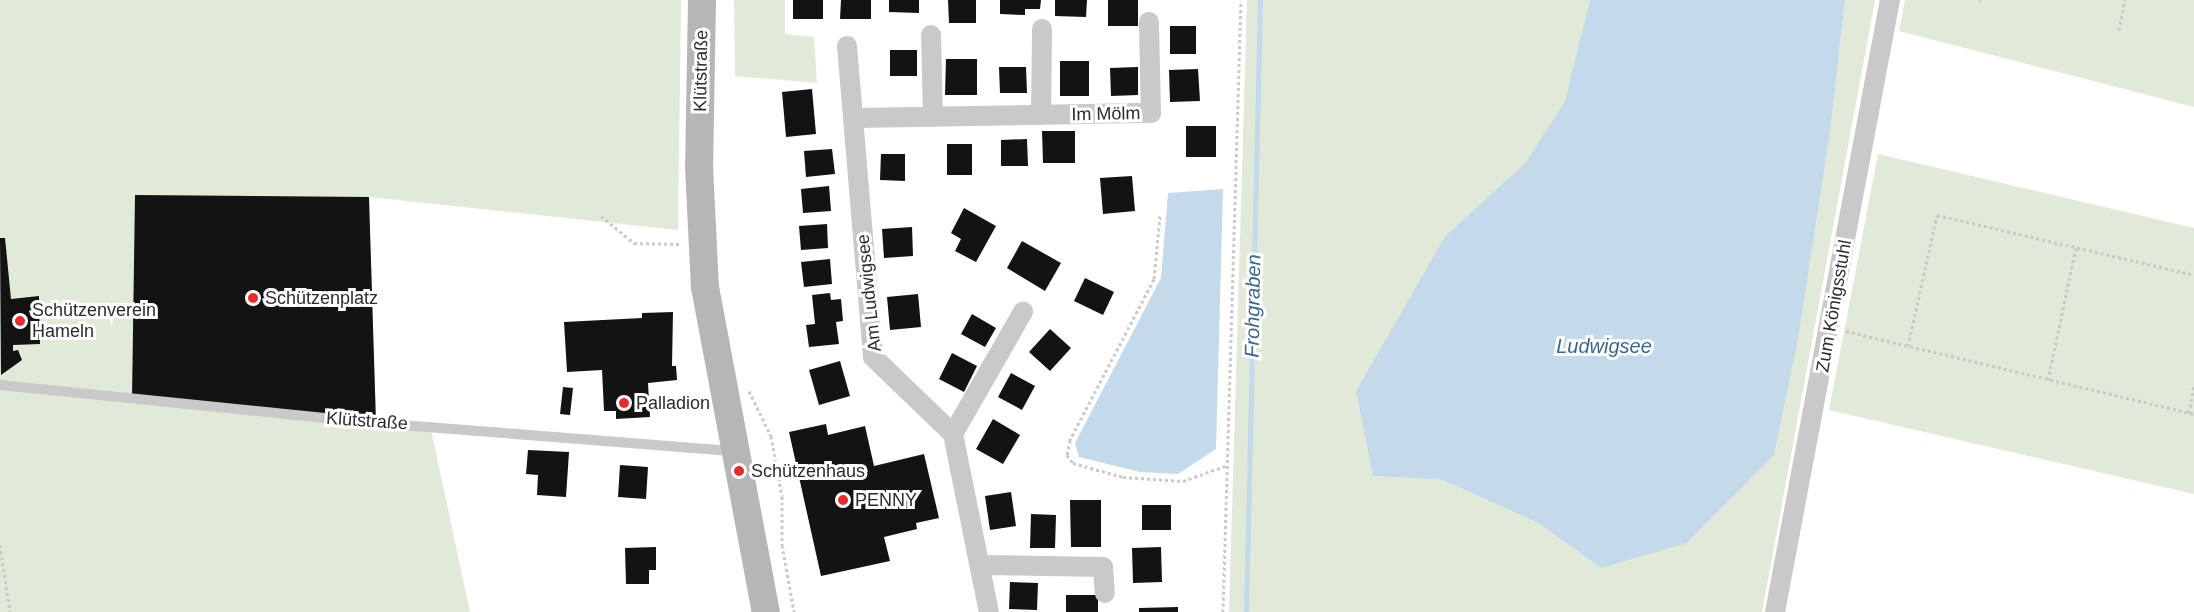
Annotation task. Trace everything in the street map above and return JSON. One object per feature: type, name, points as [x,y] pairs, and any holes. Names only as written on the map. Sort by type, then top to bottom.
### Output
[{"type":"main road","name":"Klütstraße","points":[[702,6],[702,244],[713,341],[766,612]]},
{"type":"street","name":"Zum Königsstuhl","points":[[1776,612],[1890,0]]},
{"type":"street","name":"Im Mölm","points":[[855,118],[1151,113],[1149,22]]},
{"type":"street","points":[[1041,115],[1042,29]]},
{"type":"street","points":[[931,34],[933,117]]},
{"type":"street","name":"Am Ludwigsee","points":[[847,46],[855,118],[873,357],[953,434]]},
{"type":"street","points":[[989,612],[953,434],[1023,312]]},
{"type":"street","points":[[979,565],[1103,567],[1104,593]]},
{"type":"lane","name":"Klütstraße","points":[[0,385],[376,423],[735,451]]},
{"type":"path","points":[[1223,612],[1225,466],[1241,0]]},
{"type":"path","points":[[2119,30],[2125,0]]},
{"type":"path","points":[[1908,346],[1937,215],[2194,275]]},
{"type":"path","points":[[601,216],[634,243],[702,244]]},
{"type":"path","points":[[1160,216],[1154,279],[1070,440],[1067,455],[1073,463],[1124,477],[1184,481],[1225,466]]},
{"type":"path","points":[[2048,380],[2076,247]]},
{"type":"path","points":[[1830,327],[2194,414]]},
{"type":"path","points":[[2189,413],[2194,384]]},
{"type":"path","points":[[747,388],[771,436],[782,496],[782,546],[794,612]]},
{"type":"path","points":[[0,544],[10,612]]},
{"type":"green space","points":[[0,0],[681,0],[678,230],[369,197],[376,422],[430,425],[470,612],[0,612]]},
{"type":"green space","points":[[734,0],[785,0],[785,34],[814,37],[817,83],[735,76]]},
{"type":"green space","points":[[1247,0],[1590,0],[1566,101],[1526,162],[1446,235],[1373,476],[1443,480],[1538,523],[1601,568],[1831,125],[1845,0],[1875,0],[1762,612],[1229,612]]},
{"type":"green space","points":[[1905,0],[2194,0],[2194,107],[1899,31]]},
{"type":"green space","points":[[1878,154],[2194,228],[2194,494],[1829,410]]},
{"type":"water","name":"Ludwigsee","points":[[1590,0],[1845,0],[1831,125],[1798,339],[1774,455],[1687,543],[1601,568],[1538,523],[1443,480],[1373,476],[1356,391],[1446,235],[1526,162],[1565,101]]},
{"type":"water","points":[[1223,189],[1216,449],[1178,474],[1140,472],[1079,457],[1075,443],[1161,278],[1168,193]]},
{"type":"building","points":[[793,0],[823,0],[823,19],[793,19]]},
{"type":"building","points":[[841,0],[871,0],[871,19],[840,19]]},
{"type":"building","points":[[889,0],[919,0],[919,13],[889,12]]},
{"type":"building","points":[[948,0],[976,0],[976,23],[949,23]]},
{"type":"building","points":[[1000,0],[1041,0],[1040,9],[1025,9],[1025,15],[1000,14]]},
{"type":"building","points":[[1055,0],[1087,0],[1086,17],[1055,16]]},
{"type":"building","points":[[1108,0],[1138,0],[1138,26],[1108,26]]},
{"type":"building","points":[[1170,26],[1196,26],[1196,54],[1170,54]]},
{"type":"building","points":[[890,50],[917,50],[917,76],[890,76]]},
{"type":"building","points":[[946,59],[977,59],[977,95],[945,95]]},
{"type":"building","points":[[1060,61],[1089,61],[1089,96],[1060,96]]},
{"type":"building","points":[[999,67],[1026,67],[1027,93],[1000,93]]},
{"type":"building","points":[[1138,67],[1138,95],[1111,96],[1110,68]]},
{"type":"building","points":[[1198,69],[1200,101],[1170,102],[1169,70]]},
{"type":"building","points":[[812,89],[816,134],[786,137],[782,92]]},
{"type":"building","points":[[1186,126],[1216,126],[1216,157],[1186,157]]},
{"type":"building","points":[[1042,131],[1075,131],[1075,163],[1043,163]]},
{"type":"building","points":[[1027,139],[1028,166],[1001,166],[1001,140]]},
{"type":"building","points":[[947,144],[972,144],[972,175],[947,175]]},
{"type":"building","points":[[832,149],[835,174],[806,177],[804,151]]},
{"type":"building","points":[[881,154],[905,154],[905,181],[880,180]]},
{"type":"building","points":[[1132,176],[1135,211],[1103,214],[1100,178]]},
{"type":"building","points":[[829,186],[831,211],[803,213],[801,189]]},
{"type":"building","name":"Schützenplatz","points":[[135,195],[369,197],[376,423],[132,398]]},
{"type":"building","points":[[964,208],[996,226],[976,262],[955,251],[961,239],[951,233]]},
{"type":"building","points":[[827,224],[828,248],[801,250],[799,226]]},
{"type":"building","points":[[912,227],[913,256],[884,258],[882,229]]},
{"type":"building","name":"Schützenverein Hameln","points":[[0,238],[5,238],[11,299],[39,296],[40,344],[13,345],[13,351],[18,350],[22,360],[1,375]]},
{"type":"building","points":[[1022,241],[1061,263],[1045,291],[1007,268]]},
{"type":"building","points":[[830,259],[832,284],[804,287],[801,262]]},
{"type":"building","points":[[1085,278],[1114,292],[1103,315],[1074,301]]},
{"type":"building","points":[[830,293],[831,300],[841,299],[843,321],[836,322],[839,344],[809,347],[806,325],[815,324],[812,295]]},
{"type":"building","points":[[918,294],[921,327],[890,330],[887,297]]},
{"type":"building","points":[[673,312],[672,366],[676,366],[677,380],[648,383],[650,417],[616,419],[616,411],[604,411],[602,370],[567,372],[564,322],[642,318],[642,313]]},
{"type":"building","points":[[972,314],[996,328],[985,347],[961,334]]},
{"type":"building","points":[[1050,329],[1071,348],[1050,371],[1029,352]]},
{"type":"building","points":[[952,353],[977,366],[964,392],[939,379]]},
{"type":"building","points":[[840,361],[850,396],[819,405],[809,370]]},
{"type":"building","points":[[1011,373],[1035,386],[1022,410],[998,397]]},
{"type":"building","points":[[563,387],[573,388],[570,415],[560,414]]},
{"type":"building","points":[[993,419],[1020,435],[1003,464],[976,449]]},
{"type":"building","name":"PENNY","points":[[826,424],[828,435],[865,426],[874,466],[924,454],[939,518],[916,523],[917,529],[884,537],[890,561],[821,576],[789,432]]},
{"type":"building","points":[[528,450],[569,452],[566,497],[537,495],[538,475],[526,474]]},
{"type":"building","points":[[620,465],[648,467],[646,499],[618,497]]},
{"type":"building","points":[[1011,492],[1016,526],[990,530],[985,496]]},
{"type":"building","points":[[1070,500],[1101,500],[1101,547],[1071,547]]},
{"type":"building","points":[[1142,505],[1171,505],[1171,530],[1142,530]]},
{"type":"building","points":[[1031,514],[1056,515],[1055,548],[1030,548]]},
{"type":"building","points":[[656,547],[656,570],[649,570],[649,584],[626,584],[625,548]]},
{"type":"building","points":[[1161,547],[1162,582],[1133,583],[1132,548]]},
{"type":"building","points":[[1010,582],[1038,583],[1037,610],[1009,609]]},
{"type":"building","points":[[1066,595],[1098,595],[1098,612],[1066,612]]},
{"type":"building","points":[[1178,607],[1178,612],[1139,612],[1139,608]]},
{"type":"waterway","name":"Frohgraben","points":[[1246,612],[1260,0]]},
{"type":"place","name":"Schützenplatz","points":[[253,298]]},
{"type":"place","name":"Schützenverein Hameln","points":[[20,321]]},
{"type":"place","name":"Palladion","points":[[624,403]]},
{"type":"place","name":"Schützenhaus","points":[[739,471]]},
{"type":"place","name":"PENNY","points":[[843,500]]}]
